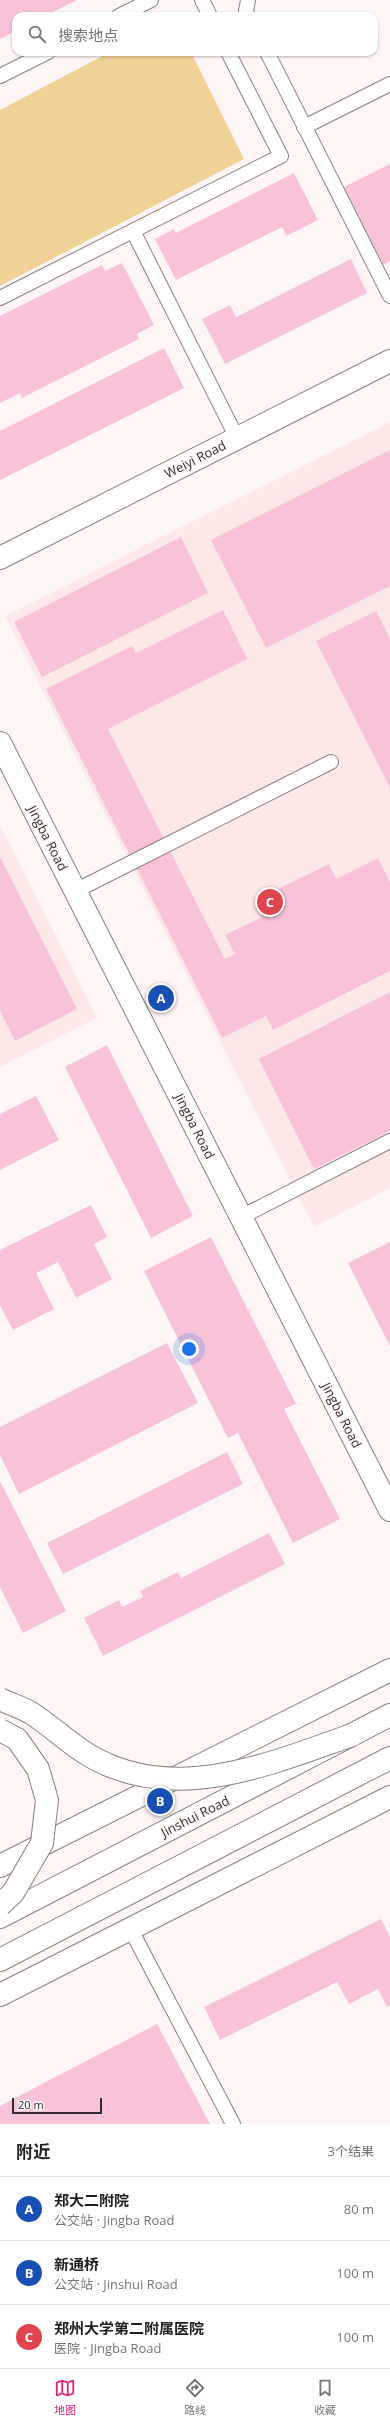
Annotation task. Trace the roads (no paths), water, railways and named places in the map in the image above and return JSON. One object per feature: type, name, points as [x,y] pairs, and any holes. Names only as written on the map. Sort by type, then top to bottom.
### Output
[{"type":"street","name":"Weiyi Road","points":[[0,558],[390,360]]},
{"type":"street","name":"Jingba Road","points":[[0,743],[390,1510]]},
{"type":"street","points":[[0,1866],[390,1670]]},
{"type":"street","points":[[0,1699],[30,1712],[73,1746],[105,1764],[138,1776],[204,1777],[256,1768],[352,1735]]},
{"type":"street","name":"Jinshui Road","points":[[0,1917],[390,1715]]},
{"type":"street","points":[[0,1730],[17,1739],[38,1769],[47,1800],[42,1844],[13,1893],[0,1905]]},
{"type":"street","points":[[0,1960],[390,1758]]},
{"type":"street","points":[[0,1995],[390,1797]]},
{"type":"lane","points":[[127,12],[151,0]]},
{"type":"lane","points":[[202,0],[208,12]]},
{"type":"lane","points":[[246,12],[248,0]]},
{"type":"lane","points":[[0,76],[40,56]]},
{"type":"lane","points":[[0,298],[281,156],[230,56]]},
{"type":"lane","points":[[269,56],[390,296]]},
{"type":"lane","points":[[304,127],[390,84]]},
{"type":"lane","points":[[132,231],[237,438]]},
{"type":"lane","points":[[75,891],[331,762]]},
{"type":"lane","points":[[241,1216],[390,1141]]},
{"type":"lane","points":[[130,1928],[233,2124]]},
{"type":"place","name":"郑州大学第二附属医院","points":[[270,902]]},
{"type":"place","name":"郑大二附院","points":[[161,998]]},
{"type":"place","name":"新通桥","points":[[160,1801]]}]
